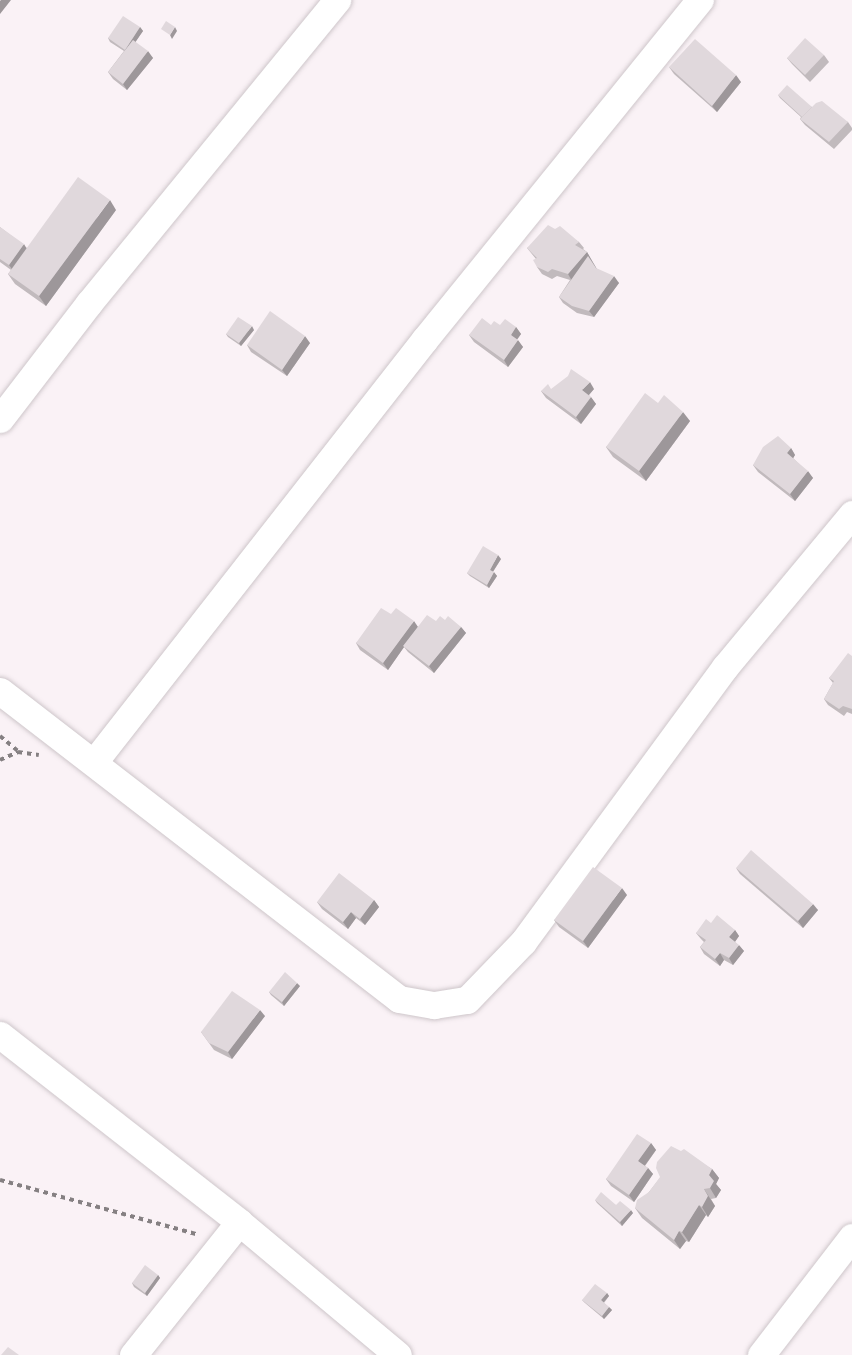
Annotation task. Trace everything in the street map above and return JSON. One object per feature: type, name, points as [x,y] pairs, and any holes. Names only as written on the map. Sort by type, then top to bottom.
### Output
[{"type":"street","points":[[0,419],[89,303],[338,0]]},
{"type":"street","points":[[94,762],[424,339],[700,0]]},
{"type":"street","points":[[0,691],[399,999],[434,1005],[466,1000],[524,942],[725,667],[852,514]]},
{"type":"street","points":[[0,1035],[232,1232],[398,1355]]},
{"type":"street","points":[[133,1355],[232,1232]]},
{"type":"street","points":[[761,1355],[852,1237]]},
{"type":"path","points":[[0,736],[18,752]]},
{"type":"path","points":[[0,1180],[232,1232]]},
{"type":"building","points":[[123,16],[140,27],[125,50],[108,38]]},
{"type":"building","points":[[166,21],[175,27],[170,35],[161,29]]},
{"type":"building","points":[[805,38],[824,55],[805,75],[787,58]]},
{"type":"building","points":[[695,39],[736,75],[712,106],[669,67]]},
{"type":"building","points":[[133,40],[148,51],[123,84],[108,72]]},
{"type":"building","points":[[787,85],[812,107],[802,117],[778,95]]},
{"type":"building","points":[[822,101],[848,122],[829,142],[800,119],[816,103]]},
{"type":"building","points":[[78,177],[110,200],[39,296],[8,274]]},
{"type":"building","points":[[548,225],[555,229],[560,226],[579,242],[575,245],[587,252],[568,274],[552,269],[548,272],[537,267],[533,260],[537,258],[527,248]]},
{"type":"building","points":[[0,227],[24,244],[9,265],[0,259]]},
{"type":"building","points":[[588,256],[596,268],[614,276],[589,311],[572,306],[559,297]]},
{"type":"building","points":[[270,311],[305,336],[282,370],[247,345]]},
{"type":"building","points":[[238,317],[252,326],[239,343],[226,334]]},
{"type":"building","points":[[482,318],[491,325],[494,321],[500,325],[505,319],[516,327],[511,335],[518,340],[504,360],[469,335]]},
{"type":"building","points":[[571,369],[590,382],[582,390],[591,397],[576,417],[541,391],[548,384],[551,389],[568,376]]},
{"type":"building","points":[[645,393],[658,403],[664,395],[683,412],[639,471],[606,447]]},
{"type":"building","points":[[778,436],[791,448],[787,453],[808,471],[790,494],[753,465],[763,447]]},
{"type":"building","points":[[483,546],[498,555],[490,570],[494,572],[487,585],[467,573]]},
{"type":"building","points":[[381,608],[391,614],[396,608],[414,621],[383,663],[356,643]]},
{"type":"building","points":[[427,615],[436,621],[440,616],[445,620],[448,616],[461,627],[429,666],[403,646]]},
{"type":"building","points":[[848,653],[852,656],[852,709],[843,706],[839,709],[824,699],[834,681],[829,678]]},
{"type":"building","points":[[751,850],[813,904],[798,921],[736,868]]},
{"type":"building","points":[[593,867],[622,888],[583,941],[554,920]]},
{"type":"building","points":[[339,873],[374,900],[360,919],[351,912],[343,922],[317,902]]},
{"type":"building","points":[[717,915],[735,930],[729,937],[739,945],[729,958],[720,953],[715,959],[700,947],[706,940],[696,933],[706,919],[711,923]]},
{"type":"building","points":[[285,972],[297,983],[282,1002],[269,992]]},
{"type":"building","points":[[232,991],[260,1010],[228,1052],[209,1043],[201,1032]]},
{"type":"building","points":[[637,1134],[651,1143],[638,1161],[648,1168],[629,1195],[606,1179]]},
{"type":"building","points":[[671,1146],[681,1151],[684,1149],[712,1169],[709,1175],[714,1181],[710,1188],[704,1189],[708,1196],[702,1207],[699,1205],[682,1232],[679,1231],[674,1240],[635,1208],[637,1200],[649,1192],[660,1177],[656,1168],[657,1162]]},
{"type":"building","points":[[601,1192],[616,1205],[620,1201],[631,1210],[620,1222],[595,1200]]},
{"type":"building","points":[[145,1265],[158,1275],[145,1293],[132,1283]]},
{"type":"building","points":[[595,1284],[607,1293],[601,1300],[609,1307],[602,1316],[582,1300]]},
{"type":"building","points":[[8,1347],[19,1355],[1,1355]]}]
